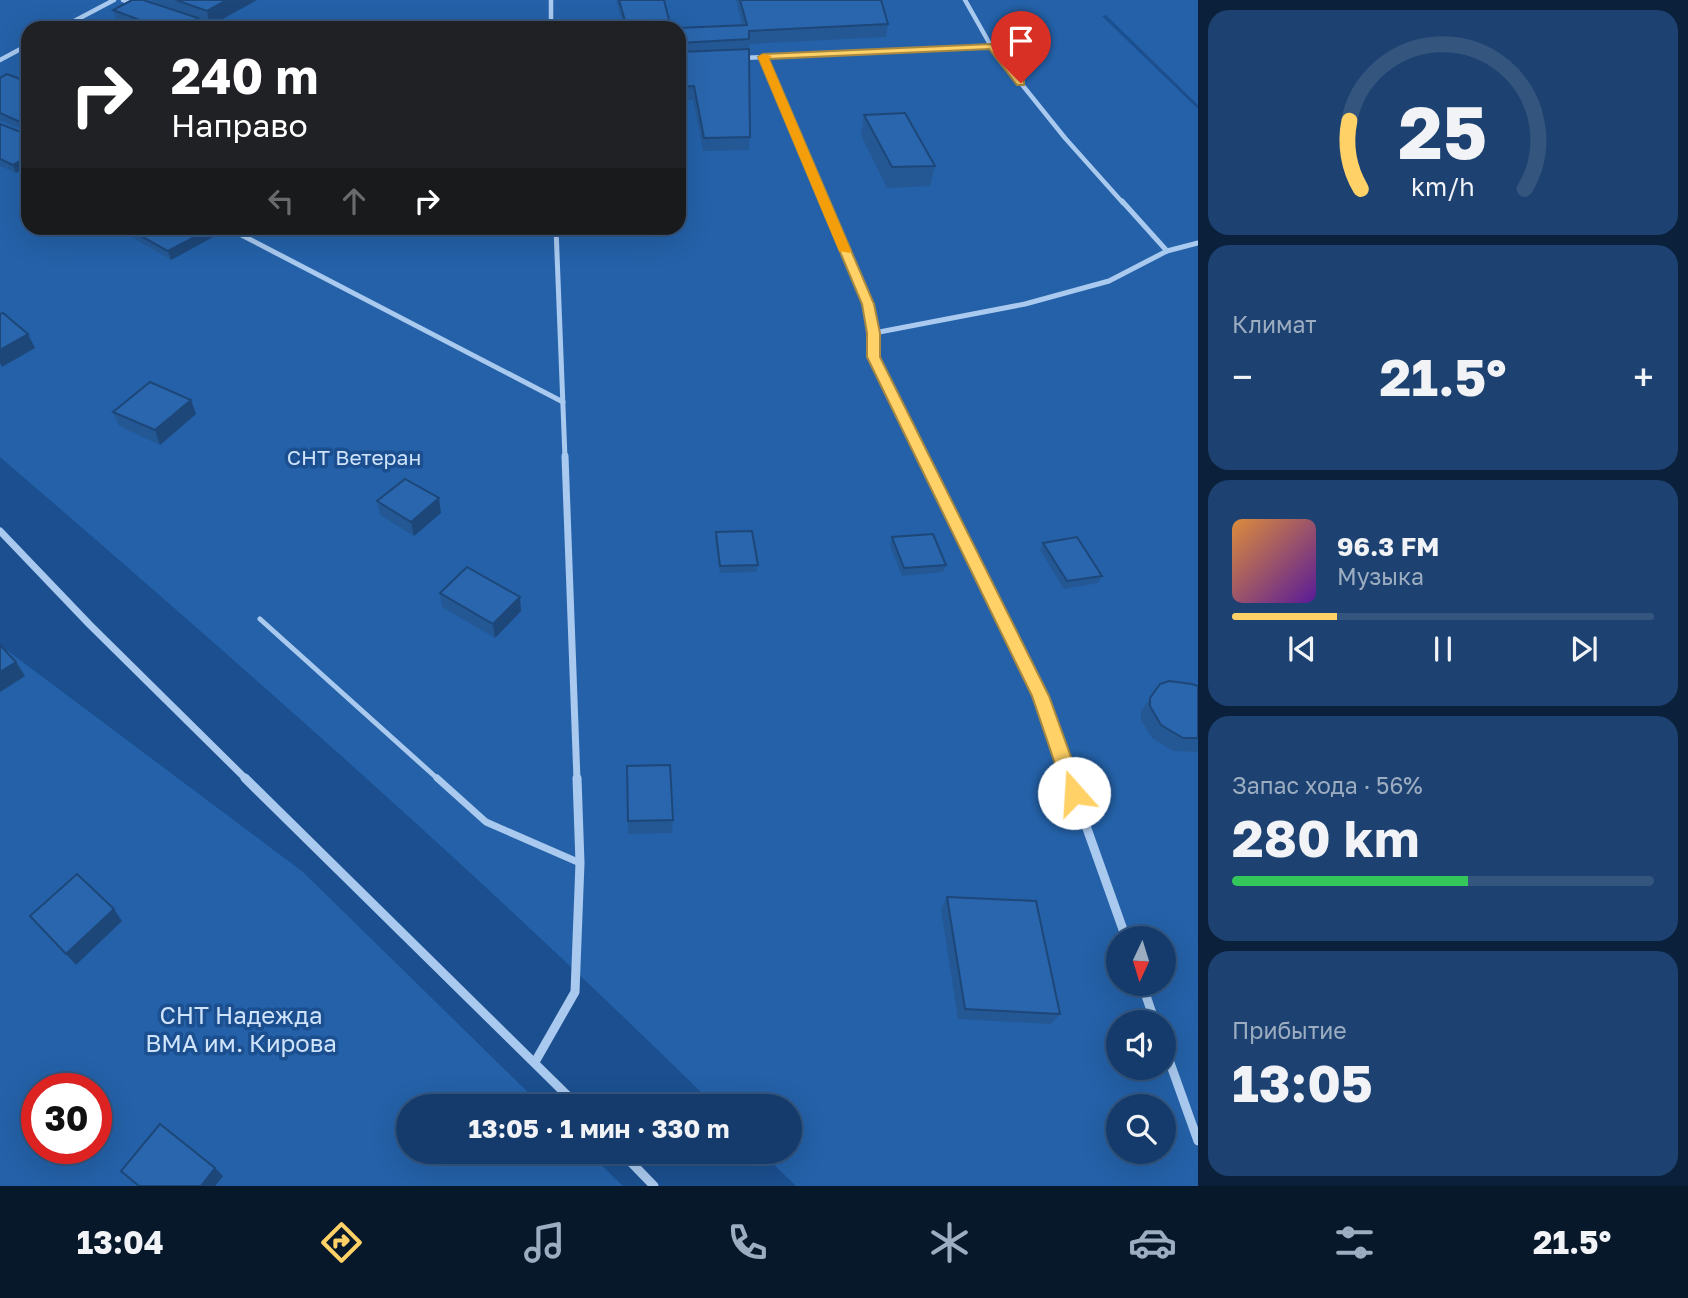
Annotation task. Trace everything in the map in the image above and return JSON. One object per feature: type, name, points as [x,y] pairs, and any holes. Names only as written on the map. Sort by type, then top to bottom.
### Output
[{"type":"street","points":[[74,21],[114,0]]},
{"type":"street","points":[[123,0],[147,8]]},
{"type":"street","points":[[551,0],[551,21]]},
{"type":"street","points":[[965,0],[991,46],[1065,138],[1167,251]]},
{"type":"street","points":[[735,58],[991,46]]},
{"type":"street","points":[[0,60],[21,49]]},
{"type":"street","points":[[763,57],[868,304],[874,333],[873,357],[1040,696],[1122,926]]},
{"type":"street","points":[[241,235],[563,402]]},
{"type":"street","points":[[535,1062],[575,992],[580,863],[556,235]]},
{"type":"street","points":[[874,333],[1025,304],[1109,281],[1167,251],[1198,243]]},
{"type":"street","points":[[0,531],[90,625],[566,1094]]},
{"type":"street","points":[[1176,1080],[1198,1141]]},
{"type":"street","points":[[633,1164],[654,1186]]},
{"type":"lane","points":[[260,619],[486,822],[580,863]]},
{"type":"green space","name":"СНТ Ветеран","points":[[0,0],[1198,0],[1198,105],[1106,15],[1102,16],[1198,109],[1198,1186],[796,1186],[773,1164],[802,1164],[802,1094],[703,1094],[541,939],[363,776],[0,457]]},
{"type":"green space","name":"СНТ Надежда ВМА им. Кирова","points":[[0,645],[303,872],[530,1094],[396,1094],[396,1164],[600,1164],[623,1186],[0,1186]]},
{"type":"building","points":[[132,0],[143,0],[198,18],[193,21],[142,21],[113,10]]},
{"type":"building","points":[[176,0],[227,0],[207,11]]},
{"type":"building","points":[[619,0],[664,0],[669,21],[625,21]]},
{"type":"building","points":[[740,0],[881,0],[888,24],[749,31],[749,39],[686,43],[686,28],[747,25]]},
{"type":"building","points":[[749,49],[750,137],[704,138],[694,86],[686,87],[686,52]]},
{"type":"building","points":[[7,74],[21,79],[21,122],[0,113],[0,78]]},
{"type":"building","points":[[905,113],[935,166],[892,167],[864,115]]},
{"type":"building","points":[[0,124],[21,132],[21,160],[13,165],[0,159]]},
{"type":"building","points":[[139,235],[199,235],[168,251]]},
{"type":"building","points":[[3,313],[28,334],[0,350],[0,314]]},
{"type":"building","points":[[150,382],[191,400],[155,430],[113,412]]},
{"type":"building","points":[[405,479],[439,498],[411,522],[377,501]]},
{"type":"building","points":[[752,531],[758,565],[720,566],[716,532]]},
{"type":"building","points":[[933,534],[946,565],[904,568],[892,537]]},
{"type":"building","points":[[1077,537],[1102,576],[1067,581],[1043,543]]},
{"type":"building","points":[[467,567],[520,597],[493,624],[440,593]]},
{"type":"building","points":[[0,645],[16,662],[0,672]]},
{"type":"building","points":[[1169,681],[1198,686],[1198,738],[1183,738],[1161,725],[1150,706],[1150,698],[1160,684]]},
{"type":"building","points":[[670,765],[673,820],[628,821],[627,766]]},
{"type":"building","points":[[77,874],[114,909],[66,954],[30,916]]},
{"type":"building","points":[[947,897],[1036,901],[1060,1014],[965,1009]]},
{"type":"building","points":[[160,1124],[215,1168],[201,1186],[139,1186],[121,1171]]},
{"type":"slow traffic","points":[[768,56],[763,57],[845,251]]},
{"type":"route","points":[[1021,83],[991,46],[763,57],[868,304],[874,333],[873,357],[1040,696],[1074,793]]}]
